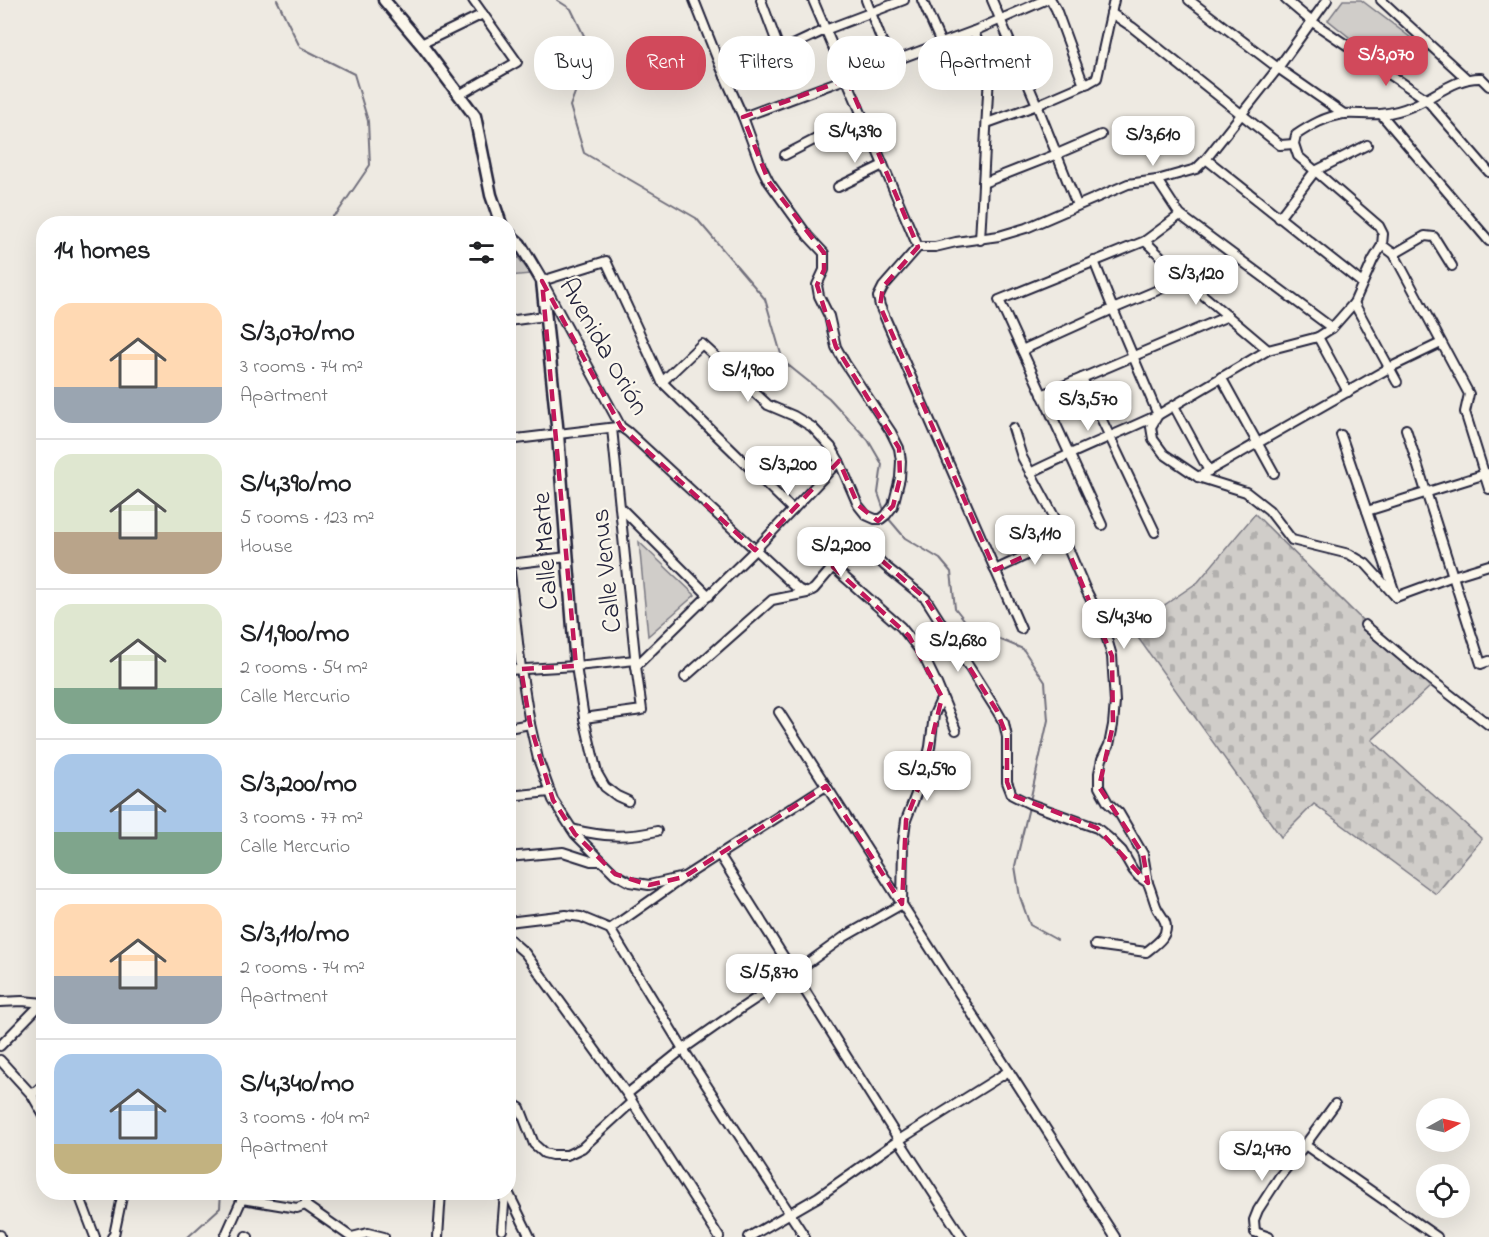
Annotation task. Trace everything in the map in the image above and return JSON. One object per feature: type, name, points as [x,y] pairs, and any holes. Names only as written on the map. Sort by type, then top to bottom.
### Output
[{"type":"street","points":[[384,0],[421,44],[475,116],[491,195],[498,216]]},
{"type":"street","points":[[459,95],[517,62],[473,0]]},
{"type":"street","points":[[694,0],[718,60]]},
{"type":"street","points":[[760,0],[774,36]]},
{"type":"street","points":[[813,0],[828,36]]},
{"type":"street","points":[[866,0],[880,36]]},
{"type":"street","points":[[812,36],[904,0]]},
{"type":"street","points":[[922,0],[938,36]]},
{"type":"street","points":[[992,0],[1077,205]]},
{"type":"street","points":[[960,36],[1045,0]]},
{"type":"street","points":[[1051,0],[1082,80],[1089,83]]},
{"type":"street","points":[[987,123],[1037,105],[1097,78],[1114,0]]},
{"type":"street","points":[[1189,0],[1278,68],[1344,114]]},
{"type":"street","points":[[1286,0],[1311,21],[1426,99],[1489,172]]},
{"type":"street","points":[[1021,629],[880,306],[879,297],[883,287],[918,248],[999,236],[1026,228],[1128,184],[1156,180],[1196,169],[1278,68],[1327,0]]},
{"type":"street","points":[[1381,0],[1467,80]]},
{"type":"street","points":[[1111,13],[1132,27],[1280,145],[1294,144]]},
{"type":"street","points":[[421,44],[483,14]]},
{"type":"street","points":[[974,31],[989,75],[980,240]]},
{"type":"street","points":[[1029,473],[1069,453],[1158,415],[1268,350],[1318,337],[1332,328],[1354,303],[1382,245],[1383,234],[1378,226],[1298,156],[1294,144],[1296,135],[1311,125],[1330,117],[1344,114],[1381,114],[1414,105],[1456,83],[1473,77],[1481,78],[1489,86]]},
{"type":"street","points":[[743,117],[827,86]]},
{"type":"street","points":[[662,382],[702,344],[768,405],[812,427],[831,447],[858,505],[866,514],[875,519],[881,519],[893,506],[900,478],[899,448],[836,347],[829,316],[819,296],[817,285],[824,270],[824,253],[808,236],[769,182],[731,90]]},
{"type":"street","points":[[852,90],[918,248]]},
{"type":"street","points":[[1381,114],[1489,241]]},
{"type":"street","points":[[785,155],[862,115]]},
{"type":"street","points":[[983,183],[1101,135]]},
{"type":"street","points":[[1279,218],[1315,171],[1367,145]]},
{"type":"street","points":[[1206,159],[1362,284]]},
{"type":"street","points":[[838,187],[883,165]]},
{"type":"street","points":[[1156,180],[1180,215],[1332,328]]},
{"type":"street","points":[[1102,525],[999,300],[1144,241],[1180,215]]},
{"type":"street","points":[[1394,254],[1425,236],[1431,236],[1434,237],[1452,266]]},
{"type":"street","name":"Avenida Orión","points":[[516,240],[542,281],[621,427],[798,590],[807,593]]},
{"type":"street","points":[[1144,241],[1184,279],[1268,350]]},
{"type":"street","points":[[1382,245],[1394,254],[1469,394],[1465,412],[1487,474],[1489,489]]},
{"type":"street","points":[[542,281],[606,261],[662,382],[793,510]]},
{"type":"street","points":[[1094,261],[1158,415]]},
{"type":"street","points":[[1022,350],[1184,279]]},
{"type":"street","name":"Calle Marte","points":[[542,281],[558,435],[576,666],[584,718],[597,773],[605,787],[628,801]]},
{"type":"street","points":[[1354,303],[1397,382]]},
{"type":"street","points":[[516,320],[546,316]]},
{"type":"street","points":[[1042,395],[1228,316]]},
{"type":"street","points":[[1318,337],[1348,392]]},
{"type":"street","points":[[1198,477],[1389,368],[1442,343]]},
{"type":"street","points":[[1221,377],[1274,473]]},
{"type":"street","points":[[1082,378],[1155,532]]},
{"type":"street","points":[[1174,406],[1209,471]]},
{"type":"street","points":[[1158,415],[1151,427],[1153,440],[1164,454],[1198,477],[1246,492],[1269,510],[1292,540],[1349,554],[1366,564],[1396,597]]},
{"type":"street","points":[[516,439],[621,427]]},
{"type":"street","name":"Calle Venus","points":[[584,718],[642,710],[612,428]]},
{"type":"street","points":[[1013,428],[1029,473],[1056,520],[1098,614],[1112,656],[1115,702],[1113,725],[1109,745],[1102,759],[1099,787],[1108,803],[1119,813],[1143,854],[1148,883],[1167,930],[1146,952],[1095,945]]},
{"type":"street","points":[[1406,429],[1481,664],[1489,661]]},
{"type":"street","points":[[1341,435],[1396,597]]},
{"type":"street","points":[[516,669],[636,663],[709,596],[839,461]]},
{"type":"street","points":[[1367,511],[1487,474]]},
{"type":"street","points":[[620,507],[709,596]]},
{"type":"street","points":[[995,570],[1063,538]]},
{"type":"street","points":[[685,678],[772,600],[807,593],[814,589],[857,539],[926,600],[1004,723],[1007,737],[1007,782],[1012,795],[1030,804],[1097,828],[1122,851],[1133,870],[1148,883]]},
{"type":"street","points":[[516,563],[567,557]]},
{"type":"street","points":[[1396,597],[1489,565]]},
{"type":"street","points":[[833,567],[901,627],[922,653],[956,730]]},
{"type":"street","points":[[1365,625],[1489,725]]},
{"type":"street","points":[[516,640],[538,759],[553,800],[572,829],[615,874],[630,882],[649,885],[684,877]]},
{"type":"street","points":[[902,904],[902,854],[906,820],[923,776],[934,716],[942,697]]},
{"type":"street","points":[[779,712],[1114,1237]]},
{"type":"street","points":[[516,727],[530,724]]},
{"type":"street","points":[[610,929],[718,854],[826,786]]},
{"type":"street","points":[[516,795],[550,792]]},
{"type":"street","points":[[572,829],[595,835],[619,837],[638,836],[657,831]]},
{"type":"street","points":[[516,856],[563,852],[591,861],[601,861]]},
{"type":"street","points":[[718,854],[962,1237]]},
{"type":"street","points":[[627,1094],[683,1049],[844,937],[902,904]]},
{"type":"street","points":[[516,921],[566,915],[581,917],[610,929],[683,1049],[805,1237]]},
{"type":"street","points":[[516,945],[525,952],[627,1094],[719,1237]]},
{"type":"street","points":[[0,1002],[36,1002]]},
{"type":"street","points":[[0,1046],[36,1010]]},
{"type":"street","points":[[0,1060],[36,1102]]},
{"type":"street","points":[[749,1237],[818,1197],[899,1140],[1009,1071]]},
{"type":"street","points":[[32,1095],[36,1091]]},
{"type":"street","points":[[516,1105],[520,1108],[534,1144],[552,1155],[567,1155],[582,1148],[632,1102]]},
{"type":"street","points":[[1269,1237],[1252,1234],[1258,1210],[1280,1176],[1335,1104]]},
{"type":"street","points":[[1305,1145],[1437,1237]]},
{"type":"street","points":[[81,1200],[95,1237]]},
{"type":"street","points":[[112,1237],[121,1200]]},
{"type":"street","points":[[225,1237],[241,1200]]},
{"type":"street","points":[[261,1200],[297,1208],[305,1205]]},
{"type":"street","points":[[305,1205],[307,1200]]},
{"type":"street","points":[[438,1237],[440,1200]]},
{"type":"street","points":[[502,1230],[506,1200]]},
{"type":"street","points":[[511,1200],[530,1237]]},
{"type":"street","points":[[305,1205],[351,1237],[368,1233],[384,1237]]},
{"type":"highlighted area","points":[[847,79],[918,247],[883,287],[880,306],[995,570],[1063,538],[1112,656],[1113,725],[1099,787],[1143,854],[1148,883],[1097,828],[1012,795],[1007,782],[1007,737],[997,711],[926,599],[857,539],[833,567],[909,636],[942,697],[923,776],[906,820],[902,904],[826,786],[684,877],[649,885],[615,874],[575,834],[553,800],[530,724],[521,669],[576,666],[542,281],[621,427],[755,550],[839,461],[858,505],[878,521],[893,506],[900,478],[899,448],[836,347],[817,285],[824,270],[824,253],[769,182],[743,117]]},
{"type":"green space","points":[[1343,0],[1361,0],[1415,41],[1394,70],[1328,20]]},
{"type":"green space","points":[[516,255],[531,274],[516,275]]},
{"type":"green space","points":[[1255,514],[1430,687],[1372,740],[1482,839],[1436,894],[1314,804],[1281,837],[1131,628],[1198,582]]},
{"type":"green space","points":[[639,542],[695,595],[648,636]]},
{"type":"waterway","points":[[277,0],[300,47],[354,74],[368,121],[370,165],[333,216]]},
{"type":"waterway","points":[[557,0],[571,9],[591,50],[570,106],[584,153],[696,218],[765,299],[783,361],[829,398],[868,440],[882,464],[878,493],[885,513]]},
{"type":"waterway","points":[[888,518],[905,538],[940,559],[951,572],[955,608],[970,627],[1023,649],[1045,682],[1048,720],[1030,801]]},
{"type":"waterway","points":[[1029,807],[1015,866],[1020,897],[1030,925],[1057,940]]},
{"type":"waterway","points":[[188,1237],[220,1208],[220,1200]]}]
